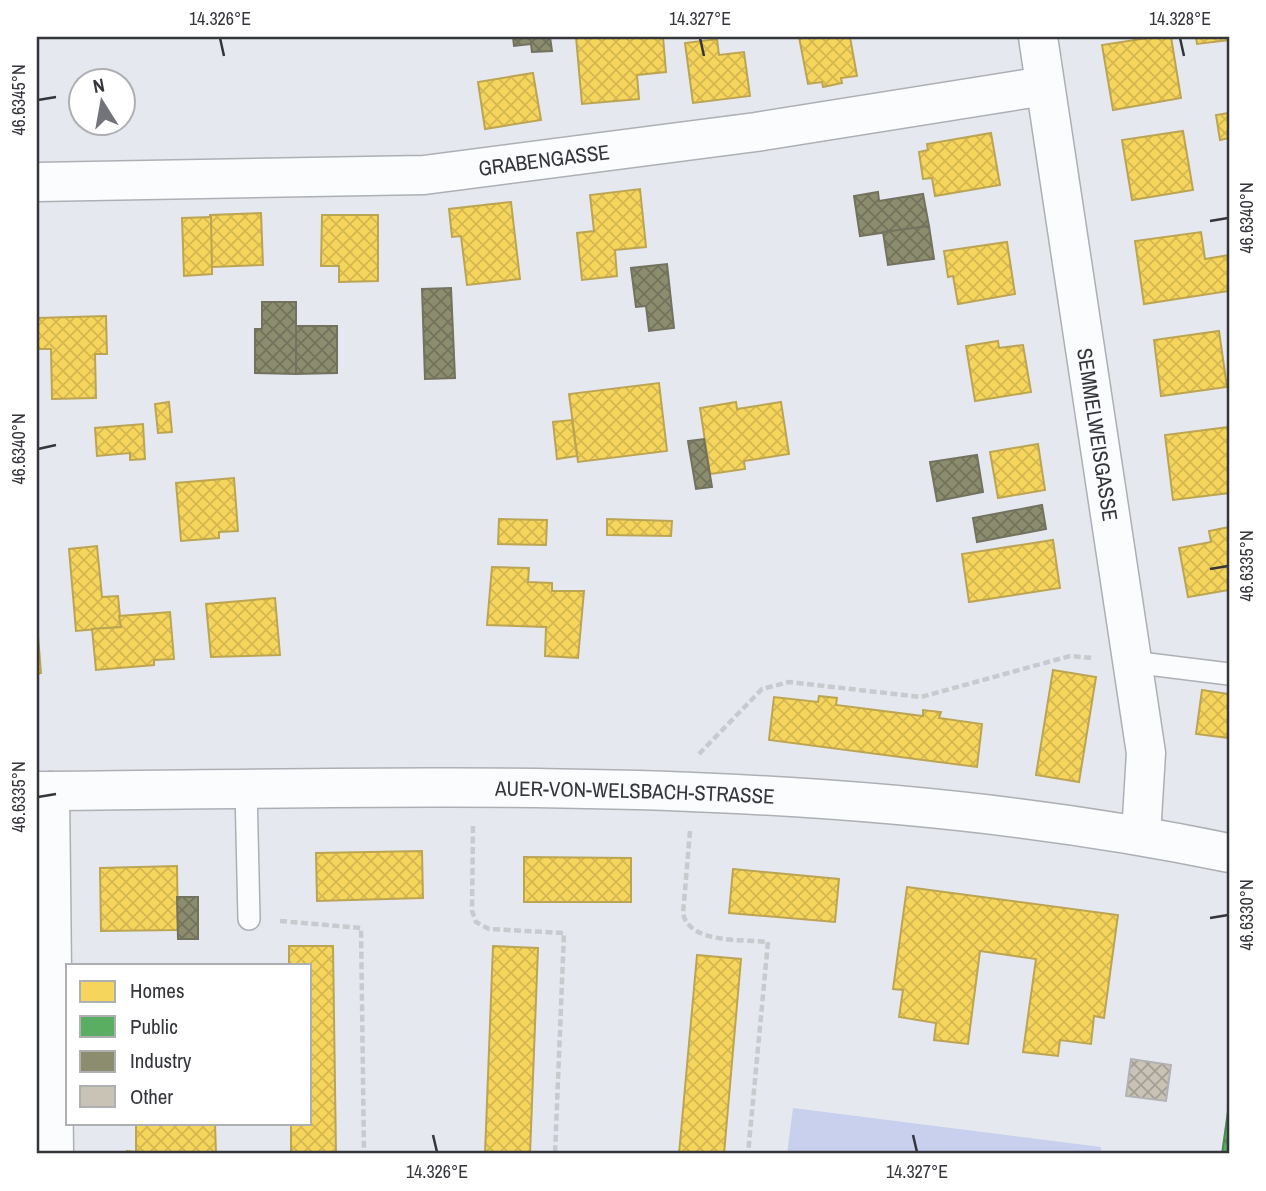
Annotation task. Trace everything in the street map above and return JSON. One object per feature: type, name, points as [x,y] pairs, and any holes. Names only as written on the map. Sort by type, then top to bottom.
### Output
[{"type":"street","name":"SEMMELWEISGASSE","points":[[1038,37],[1146,753],[1141,835]]},
{"type":"street","name":"GRABENGASSE","points":[[37,182],[424,175],[755,132],[1044,86]]},
{"type":"street","name":"AUER-VON-WELSBACH-STRASSE","points":[[43,791],[474,786],[694,790],[864,801],[1141,835],[1229,853]]},
{"type":"street","points":[[43,791],[54,1154]]},
{"type":"lane","points":[[1132,662],[1229,674]]},
{"type":"lane","points":[[246,789],[249,919]]},
{"type":"path","points":[[748,1154],[768,942],[696,933],[686,926],[683,914],[694,762],[705,744],[762,689],[789,682],[921,697],[1070,656],[1132,662]]},
{"type":"path","points":[[474,786],[472,911],[476,922],[489,929],[564,933],[555,1154]]},
{"type":"path","points":[[249,919],[360,928],[364,1154]]},
{"type":"shaded area","points":[[793,1108],[1101,1147],[1101,1154],[787,1154]]},
{"type":"building: Homes","points":[[576,37],[663,37],[666,72],[637,75],[639,99],[582,104]]},
{"type":"building: Homes","points":[[799,37],[850,37],[857,76],[841,78],[842,83],[823,87],[822,82],[808,84]]},
{"type":"building: Homes","points":[[1171,37],[1181,98],[1113,110],[1102,45]]},
{"type":"building: Homes","points":[[1196,37],[1229,37],[1229,40],[1197,44]]},
{"type":"building: Homes","points":[[717,39],[719,55],[744,52],[750,96],[693,103],[685,43]]},
{"type":"building: Homes","points":[[533,73],[541,120],[485,129],[478,82]]},
{"type":"building: Homes","points":[[1229,113],[1229,138],[1220,140],[1216,115]]},
{"type":"building: Homes","points":[[1183,131],[1193,190],[1132,200],[1122,140]]},
{"type":"building: Homes","points":[[991,133],[1000,185],[935,196],[932,178],[923,179],[919,152],[928,150],[927,144]]},
{"type":"building: Homes","points":[[640,189],[646,247],[615,250],[617,276],[582,280],[577,233],[594,231],[590,195]]},
{"type":"building: Homes","points":[[511,202],[520,279],[467,285],[461,236],[452,237],[449,209]]},
{"type":"building: Homes","points":[[261,213],[263,265],[212,267],[210,215]]},
{"type":"building: Homes","points":[[322,215],[378,215],[378,281],[339,282],[339,266],[321,266]]},
{"type":"building: Homes","points":[[211,217],[212,274],[184,276],[182,218]]},
{"type":"building: Homes","points":[[1201,232],[1205,259],[1229,255],[1229,291],[1144,304],[1135,241]]},
{"type":"building: Homes","points":[[1007,242],[1015,294],[958,304],[953,276],[948,277],[944,251]]},
{"type":"building: Homes","points":[[106,316],[107,354],[95,354],[96,398],[52,399],[51,349],[38,349],[37,318]]},
{"type":"building: Homes","points":[[1219,331],[1227,387],[1161,396],[1154,340]]},
{"type":"building: Homes","points":[[998,341],[999,348],[1023,345],[1031,392],[975,401],[966,346]]},
{"type":"building: Homes","points":[[659,383],[667,451],[578,462],[569,394]]},
{"type":"building: Homes","points":[[169,402],[172,432],[158,433],[155,404]]},
{"type":"building: Homes","points":[[736,402],[737,409],[781,402],[789,454],[744,461],[745,469],[710,474],[700,408]]},
{"type":"building: Homes","points":[[572,420],[577,456],[557,459],[553,422]]},
{"type":"building: Homes","points":[[143,424],[145,459],[130,460],[130,453],[97,456],[95,428]]},
{"type":"building: Homes","points":[[1229,427],[1229,493],[1173,500],[1165,435]]},
{"type":"building: Homes","points":[[1038,444],[1045,490],[998,498],[990,452]]},
{"type":"building: Homes","points":[[234,478],[238,531],[219,532],[219,538],[181,541],[176,483]]},
{"type":"building: Homes","points":[[499,519],[547,520],[546,545],[498,544]]},
{"type":"building: Homes","points":[[607,519],[672,521],[671,536],[607,535]]},
{"type":"building: Homes","points":[[1229,527],[1229,590],[1188,597],[1179,548],[1211,542],[1209,531]]},
{"type":"building: Homes","points":[[1053,540],[1060,588],[969,602],[962,554]]},
{"type":"building: Homes","points":[[97,546],[102,597],[118,596],[121,627],[76,631],[69,549]]},
{"type":"building: Homes","points":[[492,567],[529,568],[528,582],[552,583],[552,591],[584,591],[578,658],[545,656],[546,627],[487,625]]},
{"type":"building: Homes","points":[[275,598],[280,655],[211,657],[206,604]]},
{"type":"building: Homes","points":[[170,612],[174,659],[154,660],[154,665],[96,670],[92,629],[121,627],[119,616]]},
{"type":"building: Homes","points":[[37,636],[41,673],[37,674]]},
{"type":"building: Homes","points":[[1053,670],[1096,677],[1079,782],[1036,775]]},
{"type":"building: Homes","points":[[1202,690],[1229,694],[1229,738],[1196,734]]},
{"type":"building: Homes","points":[[819,696],[837,698],[836,705],[923,716],[923,710],[941,712],[939,718],[982,724],[977,767],[769,740],[774,697],[818,702]]},
{"type":"building: Homes","points":[[422,851],[423,898],[317,901],[316,853]]},
{"type":"building: Homes","points":[[524,857],[631,858],[631,902],[524,902]]},
{"type":"building: Homes","points":[[177,866],[178,930],[101,931],[100,868]]},
{"type":"building: Homes","points":[[733,869],[839,879],[835,922],[729,913]]},
{"type":"building: Homes","points":[[907,887],[1118,915],[1104,1018],[1094,1016],[1091,1044],[1060,1040],[1058,1056],[1023,1052],[1036,959],[980,951],[968,1044],[934,1040],[936,1023],[899,1017],[903,990],[893,989]]},
{"type":"building: Homes","points":[[289,946],[333,946],[336,1154],[291,1154],[291,1124],[312,1124],[312,964],[289,964]]},
{"type":"building: Homes","points":[[493,946],[538,948],[530,1154],[485,1154]]},
{"type":"building: Homes","points":[[697,955],[741,959],[724,1154],[679,1154]]},
{"type":"building: Homes","points":[[136,1124],[215,1124],[216,1154],[127,1154],[127,1151],[136,1152]]},
{"type":"building: Public","points":[[1229,1104],[1229,1154],[1222,1154]]},
{"type":"building: Industry","points":[[513,37],[550,37],[552,51],[532,52],[531,44],[514,46]]},
{"type":"building: Industry","points":[[878,192],[879,201],[923,194],[929,226],[860,236],[854,196]]},
{"type":"building: Industry","points":[[929,226],[934,259],[888,265],[883,232]]},
{"type":"building: Industry","points":[[667,264],[674,328],[649,331],[646,306],[636,307],[631,268]]},
{"type":"building: Industry","points":[[451,288],[455,378],[425,379],[422,289]]},
{"type":"building: Industry","points":[[262,302],[296,302],[296,374],[255,373],[255,329],[262,329]]},
{"type":"building: Industry","points":[[296,326],[337,326],[337,373],[296,374]]},
{"type":"building: Industry","points":[[704,439],[712,487],[696,489],[688,441]]},
{"type":"building: Industry","points":[[977,455],[983,492],[937,501],[930,462]]},
{"type":"building: Industry","points":[[1042,505],[1046,529],[977,542],[973,518]]},
{"type":"building: Industry","points":[[177,897],[198,897],[198,939],[178,939]]},
{"type":"building: Other","points":[[1131,1059],[1171,1065],[1166,1101],[1126,1096]]}]
